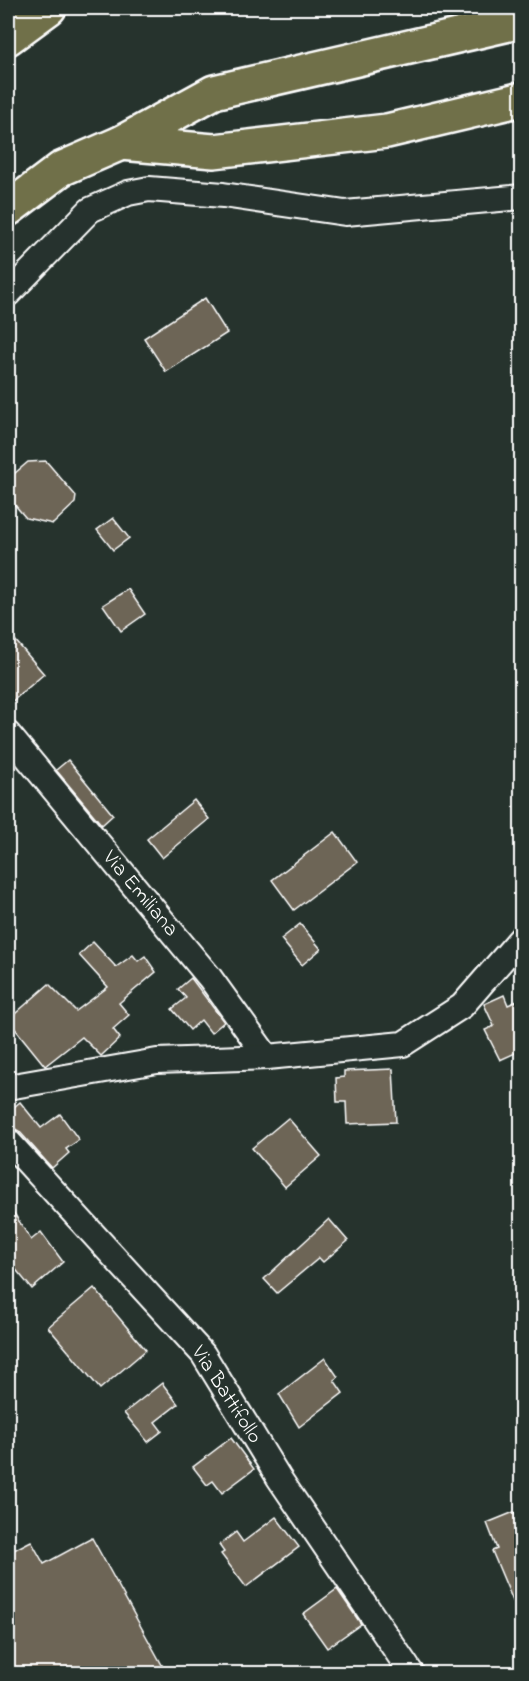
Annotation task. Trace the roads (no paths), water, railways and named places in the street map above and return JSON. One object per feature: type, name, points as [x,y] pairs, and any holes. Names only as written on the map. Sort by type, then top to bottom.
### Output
[{"type":"highway","points":[[8,38],[49,8]]},
{"type":"highway","points":[[8,209],[61,169],[122,143],[214,92],[522,21]]},
{"type":"highway","points":[[122,143],[214,151],[387,131],[522,99]]},
{"type":"street","points":[[8,294],[90,210],[112,198],[149,189],[223,195],[345,213],[522,197]]},
{"type":"street","name":"Via Emiliana","points":[[8,734],[210,978],[267,1057]]},
{"type":"street","points":[[8,1087],[157,1061],[267,1057],[403,1044],[462,1006],[522,938]]},
{"type":"street","name":"Via Battifollo","points":[[8,1141],[203,1354],[279,1478],[412,1674]]}]
